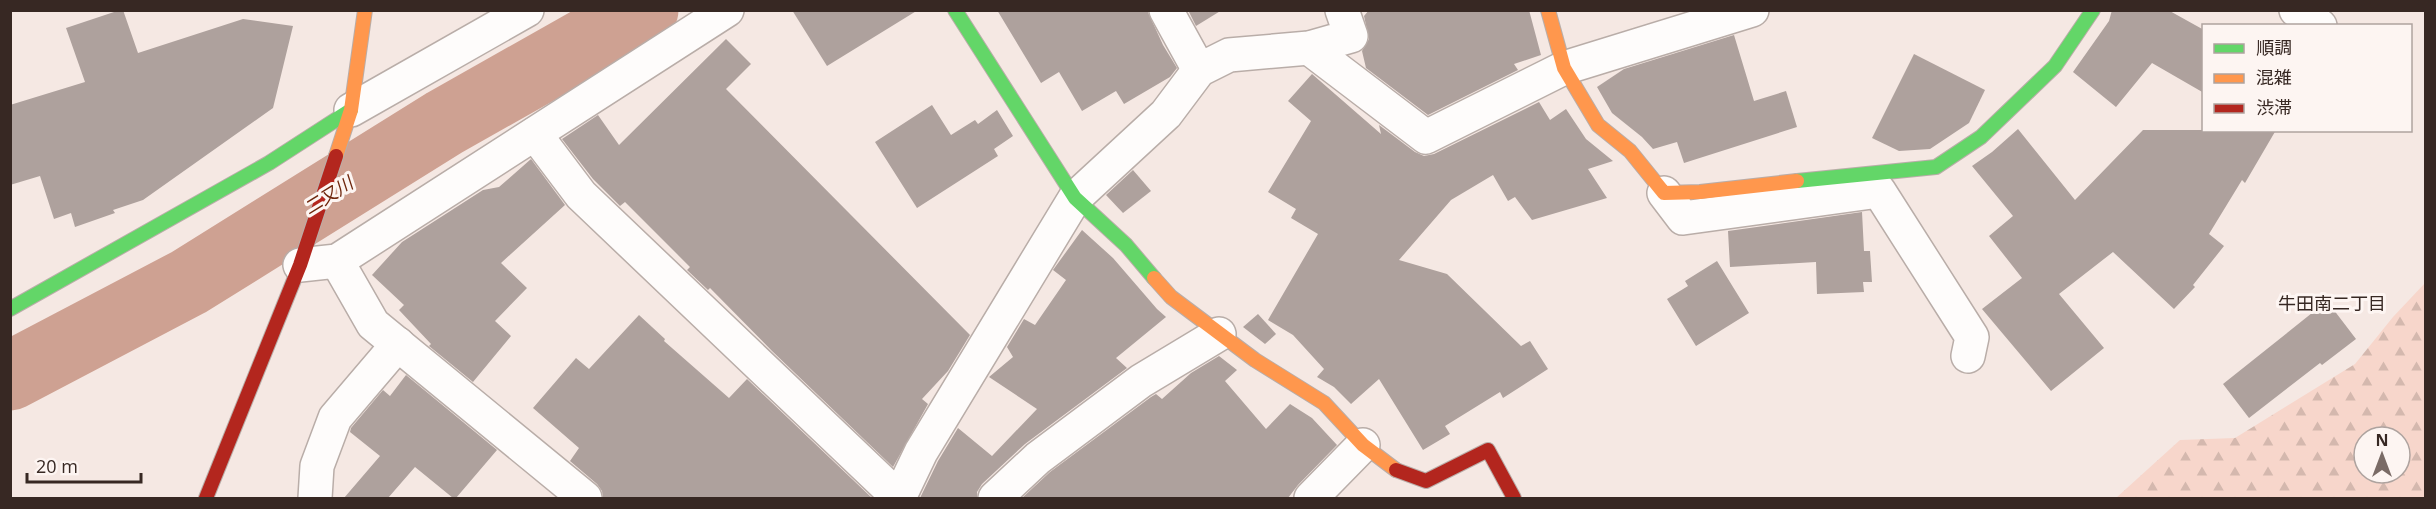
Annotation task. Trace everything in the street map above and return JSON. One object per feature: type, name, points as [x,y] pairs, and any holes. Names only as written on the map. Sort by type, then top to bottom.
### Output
[{"type":"street","points":[[206,498],[305,252],[348,119],[365,10]]},
{"type":"street","points":[[10,309],[348,119],[527,10]]},
{"type":"street","points":[[337,261],[727,10]]},
{"type":"street","points":[[955,10],[1074,198],[1126,245],[1171,297],[1255,360],[1324,403],[1363,445],[1397,471],[1426,481],[1488,450],[1514,498]]},
{"type":"street","points":[[1166,10],[1199,70]]},
{"type":"street","points":[[535,134],[581,195],[899,498],[921,452],[1074,198],[1166,114],[1199,70],[1229,55],[1309,48],[1351,36],[1342,10]]},
{"type":"street","points":[[1548,10],[1564,68],[1598,125],[1630,151],[1683,218],[1879,190],[1972,338],[1968,356]]},
{"type":"street","points":[[1309,48],[1426,137],[1564,68],[1752,10]]},
{"type":"street","points":[[1664,193],[1700,192],[1936,166],[1981,137],[2055,66],[2093,10]]},
{"type":"street","points":[[2296,10],[2317,24]]},
{"type":"street","points":[[305,252],[337,261],[373,324],[585,498]]},
{"type":"street","points":[[995,498],[1038,458],[1141,381],[1219,334]]},
{"type":"street","points":[[315,498],[317,466],[335,418],[398,344]]},
{"type":"street","points":[[1311,498],[1363,445]]},
{"type":"green space","points":[[2425,283],[2425,498],[2116,498],[2180,440],[2235,438],[2355,364],[2393,317]]},
{"type":"building","points":[[123,10],[138,53],[243,19],[293,26],[273,108],[143,200],[75,227],[71,213],[54,219],[40,176],[10,185],[10,105],[85,82],[66,28]]},
{"type":"building","points":[[792,10],[918,10],[827,66]]},
{"type":"building","points":[[997,10],[1147,10],[1163,45],[1177,68],[1170,77],[1124,104],[1116,91],[1082,111],[1059,72],[1041,83]]},
{"type":"building","points":[[1188,10],[1222,10],[1196,26]]},
{"type":"building","points":[[1369,10],[1529,10],[1541,55],[1514,64],[1518,70],[1428,115],[1366,68],[1362,51],[1369,39],[1364,16]]},
{"type":"building","points":[[2112,10],[2168,10],[2202,29],[2202,92],[2152,63],[2116,107],[2073,72],[2109,21]]},
{"type":"building","points":[[1734,35],[1754,101],[1786,91],[1797,127],[1684,163],[1677,142],[1653,149],[1612,113],[1597,87],[1624,69]]},
{"type":"building","points":[[726,39],[751,64],[726,89],[970,335],[948,371],[922,399],[928,404],[893,467],[710,288],[708,290],[687,270],[690,267],[625,202],[620,206],[593,179],[562,139],[598,115],[619,145]]},
{"type":"building","points":[[1914,54],[1985,90],[1969,123],[1930,149],[1899,151],[1872,138]]},
{"type":"building","points":[[1312,74],[1381,134],[1379,125],[1415,152],[1424,156],[1434,154],[1539,102],[1550,120],[1566,109],[1586,139],[1613,161],[1588,169],[1607,198],[1532,220],[1515,197],[1508,201],[1493,175],[1451,200],[1399,260],[1447,274],[1521,346],[1530,341],[1548,369],[1503,398],[1500,392],[1445,426],[1450,434],[1423,450],[1379,379],[1351,404],[1334,387],[1317,377],[1324,369],[1293,335],[1268,320],[1318,234],[1291,218],[1296,209],[1268,192],[1311,121],[1288,101]]},
{"type":"building","points":[[932,105],[951,135],[975,120],[978,124],[997,110],[1013,136],[994,149],[998,156],[917,208],[875,142]]},
{"type":"building","points":[[2018,129],[2075,200],[2143,130],[2275,132],[2245,183],[2242,180],[2209,234],[2224,246],[2193,285],[2195,287],[2174,309],[2113,252],[2059,294],[2104,348],[2051,391],[1982,309],[2022,278],[1989,236],[2013,216],[1972,166]]},
{"type":"building","points":[[531,159],[565,205],[501,263],[527,288],[495,321],[511,336],[473,382],[429,346],[431,344],[399,310],[404,305],[372,275],[402,242],[483,190],[499,187]]},
{"type":"building","points":[[1133,170],[1151,191],[1123,213],[1106,195]]},
{"type":"building","points":[[1862,212],[1864,251],[1870,251],[1872,282],[1863,282],[1864,292],[1817,294],[1816,262],[1730,267],[1728,231]]},
{"type":"building","points":[[1082,230],[1113,258],[1166,317],[1116,358],[1127,368],[1025,444],[982,484],[977,492],[977,498],[920,498],[938,461],[958,428],[992,456],[1037,409],[989,377],[1013,357],[1007,347],[1024,319],[1035,325],[1066,280],[1053,270]]},
{"type":"building","points":[[1717,261],[1749,313],[1696,346],[1667,299],[1688,286],[1685,281]]},
{"type":"building","points":[[2327,301],[2356,339],[2322,365],[2320,363],[2249,418],[2223,384]]},
{"type":"building","points":[[1258,314],[1276,334],[1265,344],[1243,327]]},
{"type":"building","points":[[639,315],[665,339],[664,341],[729,398],[747,379],[872,498],[603,498],[602,491],[597,484],[570,461],[579,448],[533,408],[576,358],[589,369]]},
{"type":"building","points":[[1219,356],[1237,370],[1225,381],[1266,429],[1290,404],[1312,418],[1337,445],[1288,498],[1022,498],[1050,472],[1151,397],[1156,394],[1162,399],[1191,373]]},
{"type":"building","points":[[406,375],[497,450],[456,498],[453,498],[415,467],[388,498],[344,498],[380,456],[350,432],[351,428],[383,390],[390,396]]},
{"type":"waterway","name":"二又川","points":[[10,376],[189,282],[444,123],[644,10]]},
{"type":"traffic: fast","points":[[955,10],[1075,198],[1126,245],[1154,278]]},
{"type":"traffic: fast","points":[[1797,181],[1936,167],[1981,137],[2055,66],[2093,10]]},
{"type":"traffic: fast","points":[[10,309],[269,163],[351,110]]},
{"type":"traffic: slow","points":[[336,156],[351,110],[365,10]]},
{"type":"traffic: slow","points":[[1548,10],[1564,68],[1598,125],[1630,151],[1664,193],[1700,192],[1797,181]]},
{"type":"traffic: slow","points":[[1154,278],[1171,297],[1255,360],[1324,403],[1363,445],[1396,470]]},
{"type":"traffic: jam","points":[[206,498],[300,265],[336,156]]},
{"type":"traffic: jam","points":[[1396,470],[1426,481],[1488,450],[1514,498]]},
{"type":"district","name":"牛田南二丁目","points":[[2332,303]]}]
